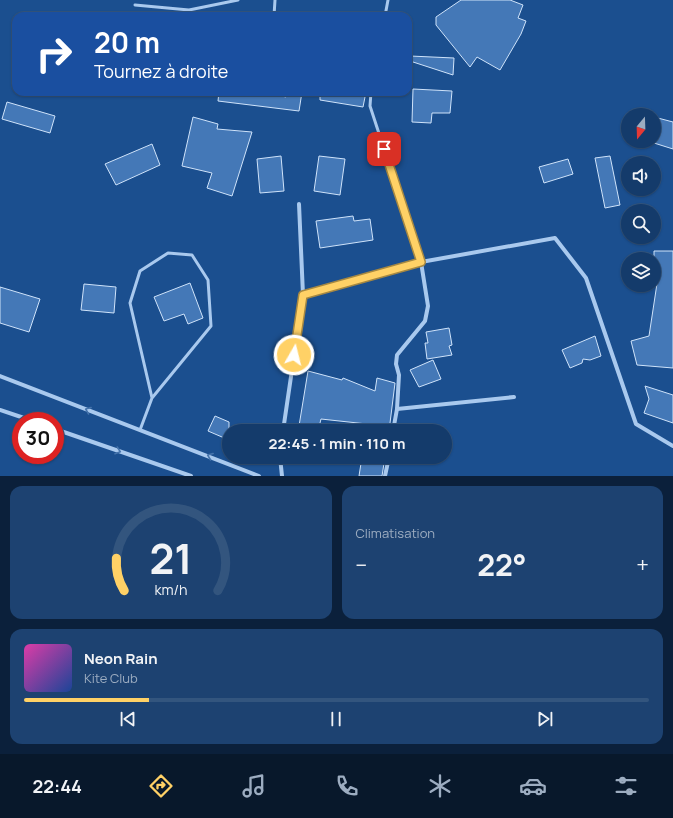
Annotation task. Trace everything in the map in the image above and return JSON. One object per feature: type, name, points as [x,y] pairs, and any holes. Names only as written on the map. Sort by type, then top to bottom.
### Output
[{"type":"street","points":[[284,424],[303,295],[299,204]]},
{"type":"street","points":[[303,295],[421,262],[555,238],[586,278],[636,424],[673,446]]},
{"type":"street","points":[[394,424],[397,409],[399,375],[396,364],[397,355],[425,321],[428,306],[421,262]]},
{"type":"street","points":[[0,376],[259,476]]},
{"type":"street","points":[[397,409],[514,396]]},
{"type":"street","points":[[0,410],[12,414]]},
{"type":"street","points":[[64,432],[191,476]]},
{"type":"street","points":[[281,464],[282,476]]},
{"type":"street","points":[[385,476],[388,464]]},
{"type":"lane","points":[[135,5],[189,10],[238,0]]},
{"type":"lane","points":[[274,12],[275,0]]},
{"type":"lane","points":[[386,12],[388,0]]},
{"type":"lane","points":[[371,96],[370,106],[421,262]]},
{"type":"lane","points":[[140,430],[152,398],[211,326],[208,280],[192,255],[168,253],[140,271],[130,303],[152,398]]},
{"type":"building","points":[[461,0],[510,0],[523,5],[518,18],[526,21],[521,34],[500,70],[477,57],[470,67],[436,25],[436,17]]},
{"type":"building","points":[[412,56],[454,58],[453,75],[412,62]]},
{"type":"building","points":[[413,89],[452,91],[450,113],[432,113],[431,123],[412,122]]},
{"type":"building","points":[[219,96],[301,96],[299,111],[218,101]]},
{"type":"building","points":[[320,96],[365,96],[363,107],[320,100]]},
{"type":"building","points":[[7,102],[55,116],[50,133],[2,119]]},
{"type":"building","points":[[193,117],[218,124],[217,129],[252,132],[232,196],[207,188],[212,173],[182,166]]},
{"type":"building","points":[[661,119],[673,122],[673,149],[661,145]]},
{"type":"building","points":[[152,144],[160,165],[116,185],[105,164]]},
{"type":"building","points":[[281,156],[284,191],[260,193],[257,159]]},
{"type":"building","points":[[319,156],[345,159],[340,195],[314,191]]},
{"type":"building","points":[[610,156],[620,205],[605,208],[595,158]]},
{"type":"building","points":[[568,159],[573,174],[544,183],[539,167]]},
{"type":"building","points":[[353,216],[354,221],[370,219],[373,240],[320,248],[316,221]]},
{"type":"building","points":[[673,251],[673,368],[637,365],[631,341],[649,336],[656,292],[661,292],[661,252],[654,252]]},
{"type":"building","points":[[190,283],[203,318],[188,324],[184,314],[164,321],[154,297]]},
{"type":"building","points":[[84,284],[116,287],[114,313],[81,310]]},
{"type":"building","points":[[0,287],[40,299],[29,332],[0,323]]},
{"type":"building","points":[[449,328],[452,345],[449,346],[452,355],[427,359],[425,343],[428,343],[426,332]]},
{"type":"building","points":[[595,336],[601,356],[590,360],[583,359],[582,363],[570,368],[562,350]]},
{"type":"building","points":[[433,360],[441,379],[419,387],[410,370]]},
{"type":"building","points":[[308,371],[342,380],[343,378],[375,391],[377,378],[395,383],[390,424],[367,424],[321,419],[320,424],[299,424]]},
{"type":"building","points":[[645,386],[673,395],[673,423],[644,413],[649,399]]},
{"type":"building","points":[[215,416],[229,422],[229,424],[222,424],[222,437],[208,431]]},
{"type":"building","points":[[361,464],[384,464],[382,476],[359,476]]},
{"type":"route","points":[[294,355],[303,295],[421,262],[384,149]]}]
